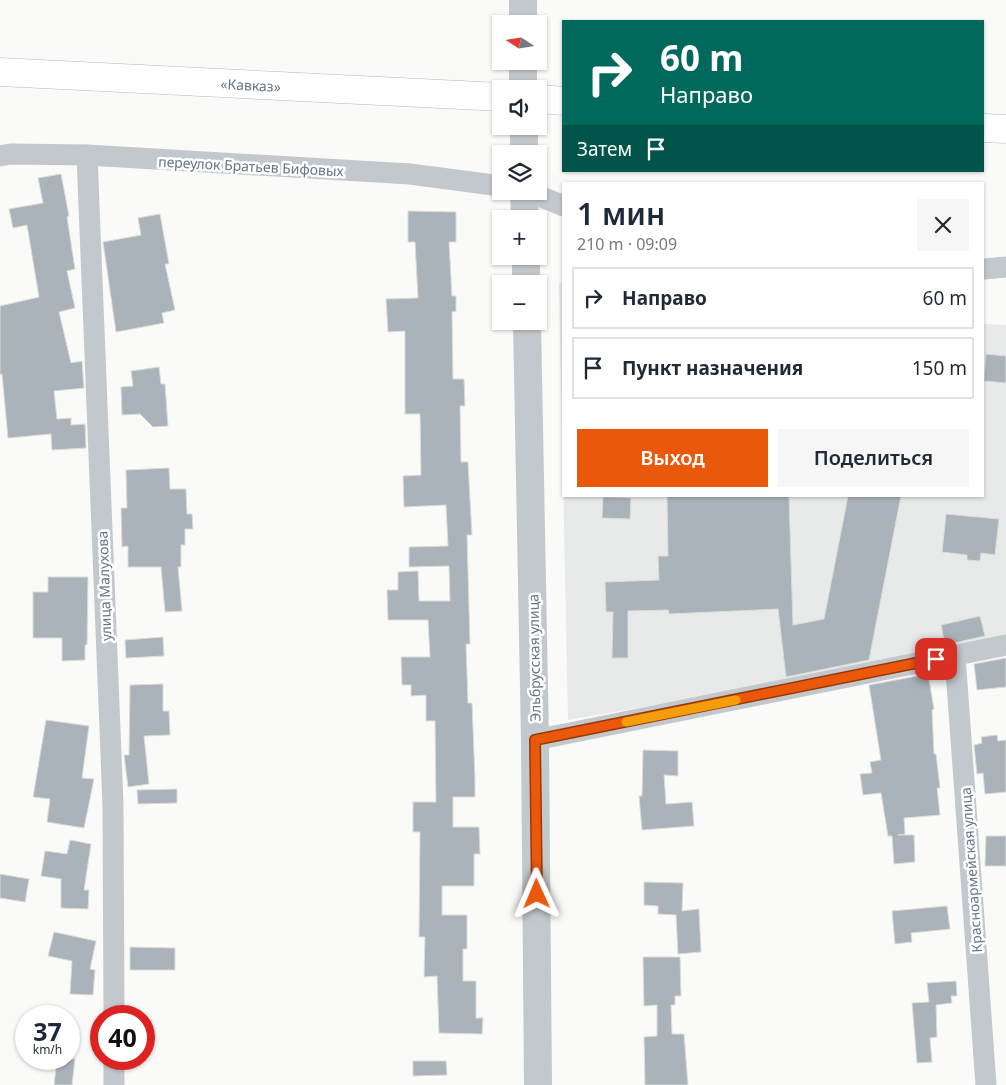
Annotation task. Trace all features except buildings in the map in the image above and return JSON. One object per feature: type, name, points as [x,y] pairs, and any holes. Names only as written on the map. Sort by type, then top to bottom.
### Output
[{"type":"highway","name":"«Кавказ»","points":[[0,72],[492,97]]},
{"type":"highway","points":[[547,100],[562,101]]},
{"type":"highway","points":[[984,128],[1006,129]]},
{"type":"street","points":[[523,0],[523,15]]},
{"type":"street","name":"переулок Братьев Бифовых","points":[[0,156],[12,154],[87,155],[410,174],[492,185]]},
{"type":"street","name":"улица Малухова","points":[[87,155],[113,805],[114,1005]]},
{"type":"street","points":[[547,199],[562,205]]},
{"type":"street","points":[[984,269],[1006,267]]},
{"type":"street","name":"Эльбрусская улица","points":[[527,330],[535,740],[538,1085]]},
{"type":"street","points":[[535,740],[1006,645]]},
{"type":"street","name":"Красноармейская улица","points":[[955,656],[986,1085]]},
{"type":"street","points":[[114,1070],[114,1085]]},
{"type":"shaded area","points":[[559,283],[562,283],[562,429]]},
{"type":"shaded area","points":[[984,324],[1006,325],[1006,642],[879,667],[568,720],[563,497],[984,497]]},
{"type":"slow traffic","points":[[626,722],[736,700]]},
{"type":"route","points":[[537,894],[535,740],[936,659]]}]
